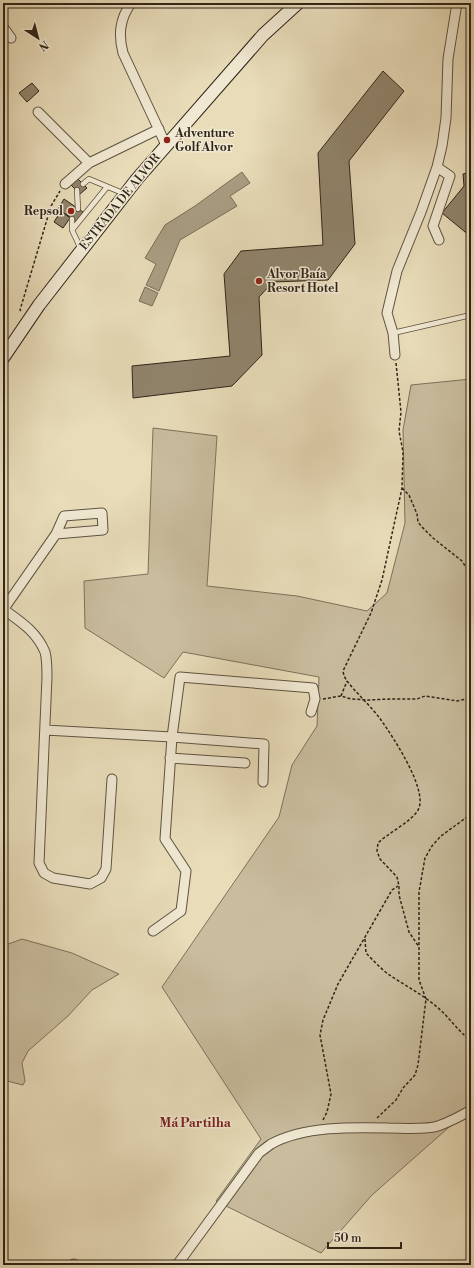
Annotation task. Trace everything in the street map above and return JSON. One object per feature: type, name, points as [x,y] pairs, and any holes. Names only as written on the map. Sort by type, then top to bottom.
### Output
[{"type":"street","points":[[130,3],[122,17],[119,31],[120,42],[123,53],[166,145]]},
{"type":"street","name":"ESTRADA DE ALVOR","points":[[3,358],[29,320],[124,194],[263,35],[298,3]]},
{"type":"street","points":[[394,355],[393,333],[387,312],[397,271],[421,212],[437,167],[442,146],[446,118],[448,59],[457,3]]},
{"type":"street","points":[[3,27],[10,38]]},
{"type":"street","points":[[38,112],[89,163]]},
{"type":"street","points":[[64,184],[89,163],[159,129]]},
{"type":"street","points":[[437,167],[450,176],[433,226],[439,240]]},
{"type":"street","points":[[56,534],[103,530],[102,513],[64,516],[56,534],[3,610],[20,620],[35,634],[45,653],[47,677],[39,863],[44,873],[53,878],[90,884],[101,878],[106,869],[112,779]]},
{"type":"street","points":[[154,931],[181,911],[186,871],[165,840],[170,758],[180,677],[313,688],[315,699],[311,712]]},
{"type":"street","points":[[45,730],[264,744],[263,782]]},
{"type":"street","points":[[170,758],[245,763]]},
{"type":"street","points":[[178,1265],[259,1153],[271,1144],[292,1136],[329,1129],[437,1126],[471,1110]]},
{"type":"lane","points":[[83,184],[89,179],[124,194]]},
{"type":"lane","points":[[72,230],[107,187]]},
{"type":"lane","points":[[77,190],[78,209]]},
{"type":"lane","points":[[72,218],[72,230],[81,250]]},
{"type":"lane","points":[[393,333],[471,315]]},
{"type":"path","points":[[29,320],[20,310],[51,206],[64,184]]},
{"type":"path","points":[[394,355],[398,373],[401,412],[399,431],[403,452],[402,488],[382,580],[371,613],[344,671],[344,676],[380,719],[392,736],[410,767],[417,783],[419,798],[418,810],[407,821],[378,843],[378,851],[380,859],[397,877],[399,895],[409,932],[420,947]]},
{"type":"path","points":[[402,488],[409,495],[414,504],[418,522],[422,528],[462,561],[471,575]]},
{"type":"path","points":[[341,696],[347,681]]},
{"type":"path","points":[[315,699],[326,699],[341,696],[351,699],[406,700],[417,699],[425,696],[457,701],[471,698]]},
{"type":"path","points":[[366,1127],[396,1100],[403,1088],[415,1075],[426,999],[419,980],[419,892],[425,858],[432,846],[441,836],[471,814]]},
{"type":"path","points":[[318,1131],[327,1112],[331,1094],[320,1035],[323,1020],[338,984],[392,890],[399,886]]},
{"type":"path","points":[[365,938],[366,953],[387,973],[441,1011],[457,1030],[471,1041]]},
{"type":"shaded area","points":[[242,172],[250,183],[230,196],[237,206],[180,240],[159,291],[146,285],[156,264],[145,258],[165,225],[195,206]]},
{"type":"shaded area","points":[[145,287],[158,293],[152,306],[139,301]]},
{"type":"shaded area","points":[[471,379],[471,1113],[455,1122],[372,1195],[321,1253],[216,1201],[261,1139],[162,987],[279,817],[292,765],[317,726],[319,677],[183,652],[164,678],[85,628],[84,581],[148,574],[153,428],[217,436],[207,586],[297,596],[367,611],[387,593],[405,523],[403,430],[411,385]]},
{"type":"shaded area","points":[[22,939],[72,953],[119,974],[92,990],[68,1016],[28,1051],[22,1063],[25,1081],[23,1085],[3,1080],[3,946]]},
{"type":"building","points":[[383,71],[404,91],[349,161],[355,244],[328,280],[273,282],[259,297],[262,355],[232,386],[133,398],[132,366],[230,356],[224,274],[241,251],[323,245],[318,153]]},
{"type":"building","points":[[32,83],[39,91],[27,102],[19,93]]},
{"type":"building","points":[[471,172],[471,246],[470,236],[442,213],[464,186],[463,174]]},
{"type":"building","points":[[77,178],[87,188],[80,194],[70,184]]},
{"type":"building","points":[[64,199],[83,212],[77,222],[58,209]]},
{"type":"building","points":[[61,211],[70,218],[63,228],[54,222]]},
{"type":"place","name":"Adventure Golf Alvor","points":[[167,140]]},
{"type":"place","name":"Repsol","points":[[71,211]]},
{"type":"place","name":"Alvor Baía Resort Hotel","points":[[259,281]]},
{"type":"district","name":"Má Partilha","points":[[195,1123]]}]
